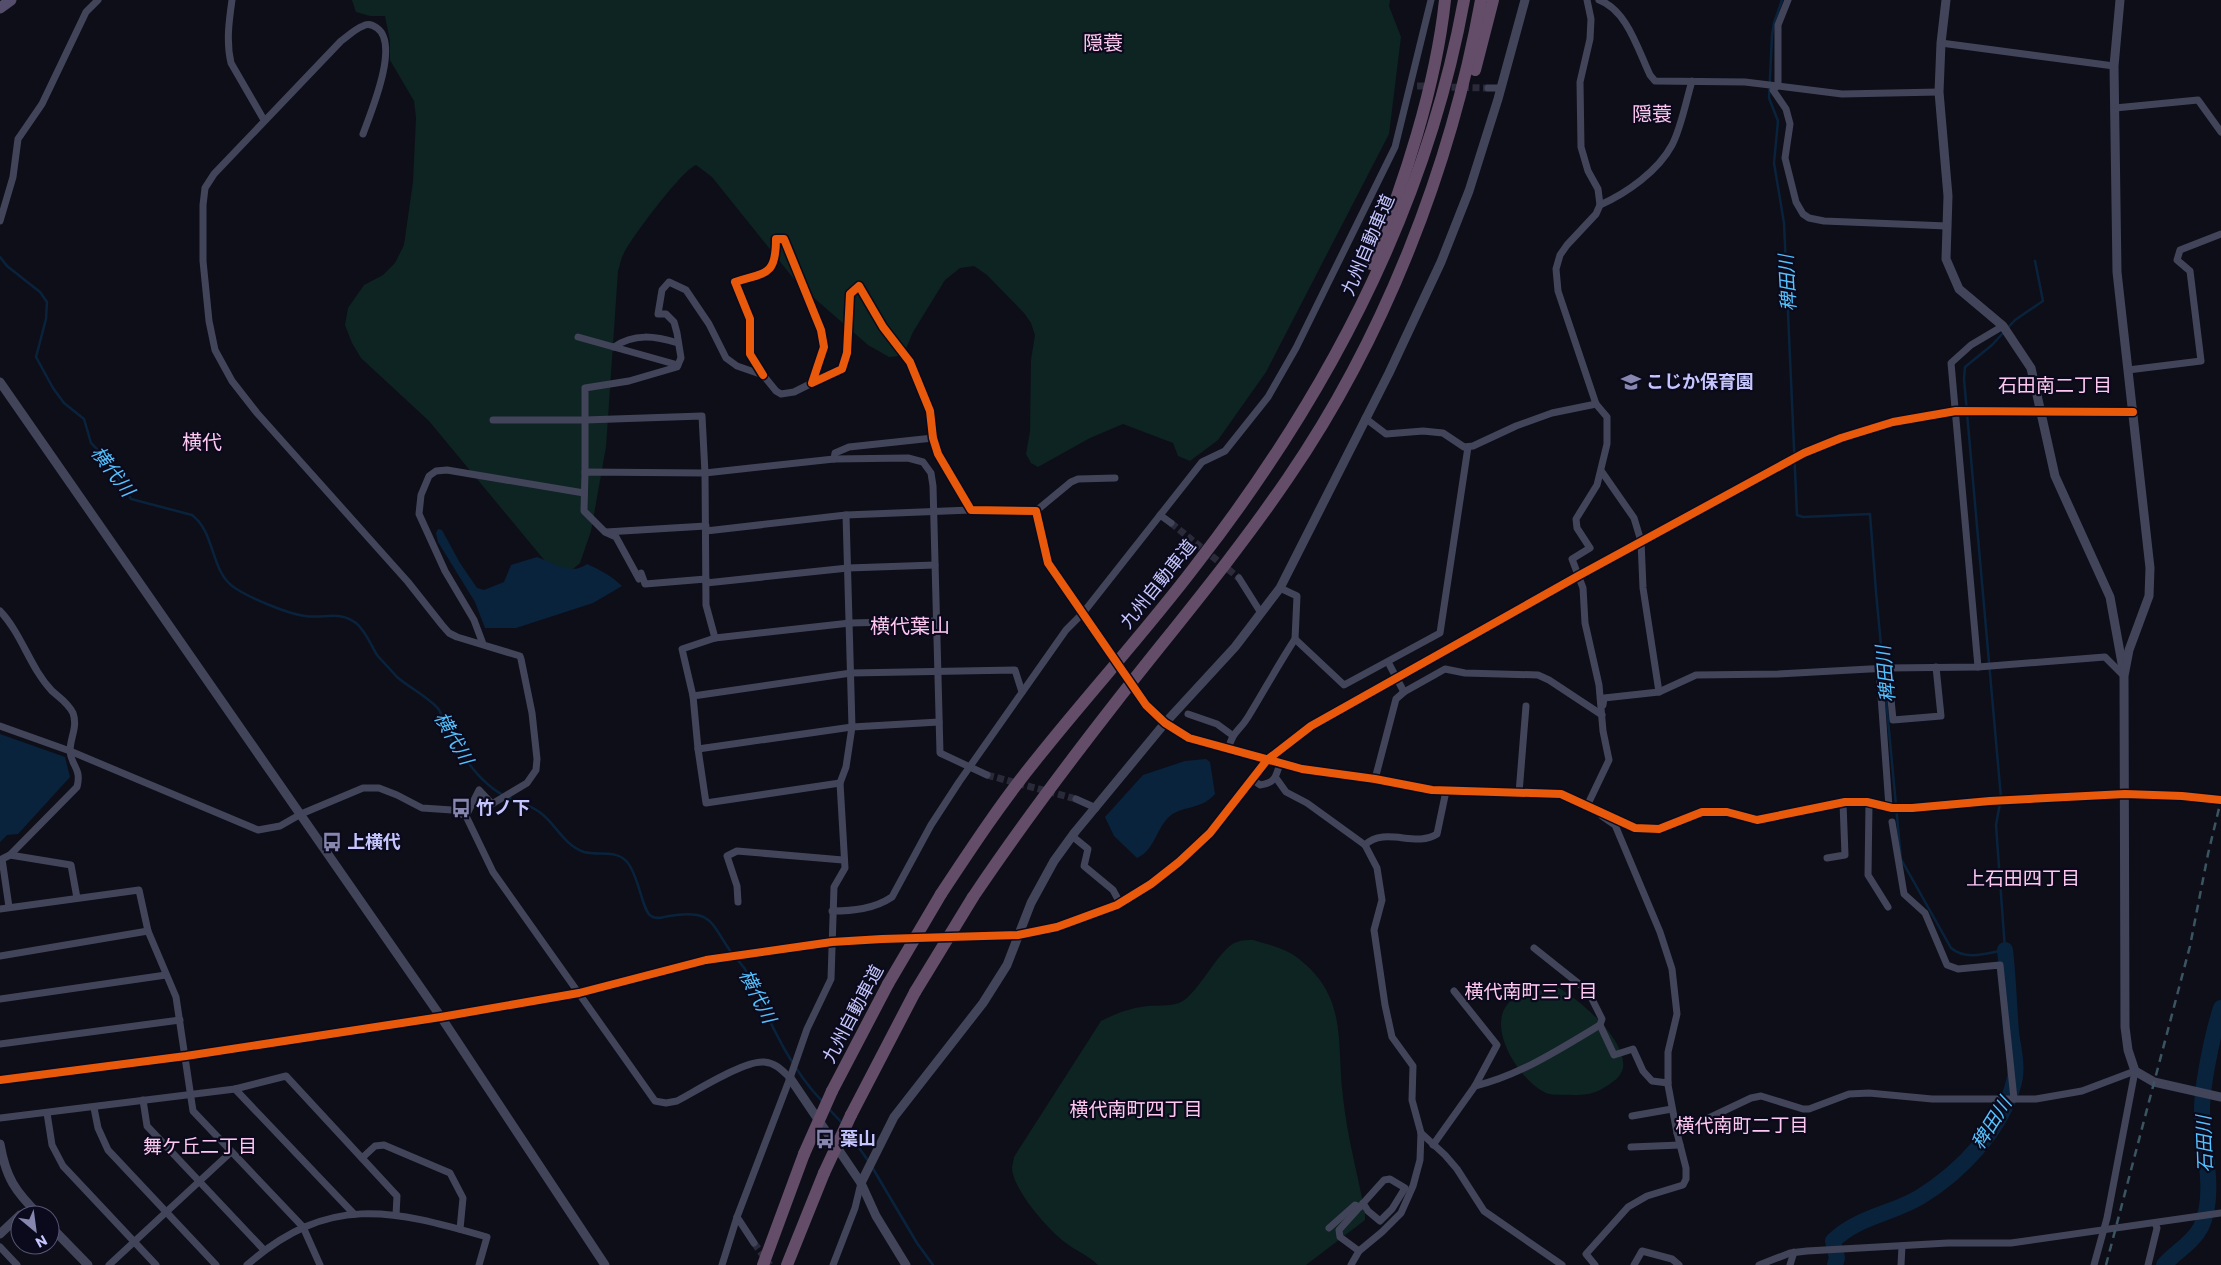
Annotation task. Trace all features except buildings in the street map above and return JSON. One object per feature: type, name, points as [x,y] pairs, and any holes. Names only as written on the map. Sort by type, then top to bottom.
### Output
[{"type":"highway","points":[[1278,452],[1356,300],[1376,252],[1414,143],[1429,88],[1445,0]]},
{"type":"highway","name":"九州自動車道","points":[[762,1265],[804,1154],[832,1091],[888,984],[941,894],[983,831],[1036,758],[1195,567],[1278,452],[1335,358],[1382,260],[1407,201],[1448,72],[1464,0]]},
{"type":"highway","points":[[786,1265],[824,1173],[851,1115],[915,992],[973,897],[1065,768],[1208,586],[1290,476],[1352,371],[1380,313],[1418,223],[1455,115],[1481,0]]},
{"type":"highway","points":[[1418,223],[1436,189],[1447,157],[1473,75],[1492,0]]},
{"type":"main road","points":[[0,8],[11,0]]},
{"type":"street","points":[[0,221],[13,177],[18,139],[42,104],[86,12],[98,0]]},
{"type":"street","points":[[232,0],[228,30],[231,63],[264,120]]},
{"type":"street","points":[[832,911],[854,911],[882,904],[892,896],[931,825],[1066,630],[1083,613],[1202,462],[1225,451],[1268,397],[1296,348],[1395,148],[1414,85],[1431,0]]},
{"type":"street","points":[[833,1265],[855,1208],[861,1183],[894,1116],[983,1003],[1008,965],[1031,903],[1054,861],[1072,836],[1165,723],[1235,647],[1280,588],[1389,373],[1441,262],[1469,192],[1501,88],[1525,0]]},
{"type":"street","points":[[1587,0],[1590,19],[1590,39],[1579,93],[1581,147],[1588,171],[1598,189],[1600,205],[1596,214],[1560,254],[1556,269],[1558,291],[1596,404],[1607,417],[1608,444],[1602,472],[1597,485],[1576,520],[1577,528],[1590,548],[1572,559],[1583,588],[1586,623],[1599,685],[1609,760],[1587,806]]},
{"type":"street","points":[[1599,0],[1610,4],[1624,22],[1650,75],[1655,81],[1692,82],[1722,80],[1778,85],[1842,94],[1940,92]]},
{"type":"street","points":[[1788,0],[1778,25],[1778,85],[1773,90],[1786,110],[1790,124],[1786,158],[1796,202],[1803,214],[1809,218],[1824,221],[1947,226]]},
{"type":"street","points":[[1946,0],[1941,42],[1940,92],[1948,196],[1946,259],[1959,289],[2002,326],[2031,368],[2055,476],[2110,597],[2124,676],[2125,1027],[2128,1050],[2136,1071],[2094,1265]]},
{"type":"street","points":[[2120,0],[2114,66],[2117,272],[2150,568],[2149,596],[2129,650],[2124,676]]},
{"type":"street","points":[[364,134],[382,77],[387,45],[383,32],[372,25],[365,24],[341,41],[214,174],[205,188],[202,205],[203,261],[209,322],[215,350],[232,381],[257,413],[408,582],[442,626],[449,633],[457,637],[520,656],[532,713],[537,759],[536,770],[527,783],[492,804],[479,790],[466,816]]},
{"type":"street","points":[[1941,42],[2114,66]]},
{"type":"street","points":[[1600,205],[1614,199],[1638,181],[1654,168],[1664,156],[1672,145],[1692,82]]},
{"type":"street","points":[[1488,88],[1501,88]]},
{"type":"street","points":[[2115,108],[2198,100],[2221,132]]},
{"type":"street","points":[[2128,370],[2201,361],[2190,272],[2177,260],[2180,250],[2221,234]]},
{"type":"street","points":[[812,383],[824,347],[821,330],[784,239],[776,239],[776,259],[768,271],[735,282],[750,319],[751,332],[748,346],[750,354],[763,375],[776,391],[781,394],[794,392],[842,369],[846,354],[850,294],[859,286],[882,327],[910,362],[930,410],[933,438],[938,454],[971,510]]},
{"type":"street","points":[[763,375],[737,366],[726,358],[709,324],[686,290],[669,282],[662,290],[658,314],[666,314],[674,322],[681,358],[677,367],[629,381],[585,388],[586,472],[584,510],[605,532],[616,538],[645,584],[706,581],[848,568],[935,565]]},
{"type":"street","points":[[1978,667],[1952,363],[1970,345],[2002,326]]},
{"type":"street","points":[[614,347],[625,339],[637,336],[662,338],[678,343]]},
{"type":"street","points":[[578,337],[678,365]]},
{"type":"street","points":[[0,382],[441,1017],[605,1265]]},
{"type":"street","points":[[1365,418],[1386,434],[1423,431],[1443,434],[1464,447],[1468,447],[1552,413],[1596,404]]},
{"type":"street","points":[[0,1080],[186,1056],[441,1017],[579,993],[706,960],[832,942],[1018,935],[1057,927],[1120,903],[1151,884],[1180,862],[1210,832],[1267,760],[1311,726],[1641,541],[1804,453],[1841,438],[1894,422],[1956,411],[2133,412]]},
{"type":"street","points":[[494,420],[584,420],[702,416],[705,473],[706,605],[715,638]]},
{"type":"street","points":[[834,459],[835,453],[849,447],[933,438]]},
{"type":"street","points":[[1295,639],[1344,685],[1440,633],[1468,447]]},
{"type":"street","points":[[586,472],[705,473],[834,459],[908,458],[923,462],[931,473],[934,512],[935,621],[940,753],[969,768],[988,775]]},
{"type":"street","points":[[483,644],[474,620],[445,571],[419,514],[421,495],[430,476],[436,471],[447,470],[584,493]]},
{"type":"street","points":[[1602,472],[1634,518],[1641,541],[1643,588],[1659,692]]},
{"type":"street","points":[[605,532],[706,528],[846,515],[971,510],[1036,511],[1071,482],[1115,478]]},
{"type":"street","points":[[1036,511],[1048,564],[1091,626]]},
{"type":"street","points":[[722,1265],[737,1217],[790,1078],[806,1028],[830,979],[834,887],[844,868],[840,783],[846,767],[852,728],[846,515]]},
{"type":"street","points":[[1160,515],[1171,523]]},
{"type":"street","points":[[1239,578],[1261,614]]},
{"type":"street","points":[[1228,750],[1232,735],[1247,719],[1268,680],[1295,639],[1297,596],[1280,588]]},
{"type":"street","points":[[0,611],[7,618],[37,671],[52,691],[64,700],[73,714],[75,729],[70,751],[80,776],[78,787],[10,855],[2,859],[9,907]]},
{"type":"street","points":[[840,783],[706,803],[693,696],[682,649],[715,638],[850,623],[935,621]]},
{"type":"street","points":[[1602,715],[1604,698],[1659,692],[1696,675],[1778,674],[1879,668],[1978,667],[2105,657],[2124,676]]},
{"type":"street","points":[[1388,662],[1404,692]]},
{"type":"street","points":[[1888,668],[1893,720],[1941,716],[1936,667]]},
{"type":"street","points":[[1879,668],[1891,807]]},
{"type":"street","points":[[1375,779],[1396,698],[1445,669],[1465,673],[1538,675],[1549,680],[1602,715]]},
{"type":"street","points":[[693,696],[851,673],[1015,670],[1022,692]]},
{"type":"street","points":[[1146,705],[1165,723],[1189,738],[1302,769],[1375,779],[1432,790],[1561,794],[1635,828],[1659,829],[1702,812],[1727,812],[1757,820],[1843,803],[1869,803],[1912,808],[1990,801],[2125,794],[2182,796],[2221,800]]},
{"type":"street","points":[[1519,793],[1526,706]]},
{"type":"street","points":[[1188,714],[1217,724],[1232,735]]},
{"type":"street","points":[[698,749],[852,728],[939,722]]},
{"type":"street","points":[[0,726],[70,751],[258,830],[280,826],[301,814],[363,788],[379,788],[422,808],[452,810],[466,816],[493,872],[655,1101],[666,1103],[678,1100],[744,1066],[763,1062],[778,1066],[790,1078],[861,1183],[876,1216],[906,1265]]},
{"type":"street","points":[[1252,779],[1260,785],[1271,783],[1276,778],[1280,763]]},
{"type":"street","points":[[1276,778],[1286,792],[1307,803],[1365,845],[1380,876],[1382,900],[1374,930],[1385,1005],[1392,1037],[1413,1066],[1412,1100],[1421,1133],[1420,1160],[1413,1186],[1401,1212],[1382,1232],[1359,1251],[1351,1265]]},
{"type":"street","points":[[1365,845],[1370,840],[1383,837],[1424,839],[1437,834],[1446,791]]},
{"type":"street","points":[[1076,799],[1096,808]]},
{"type":"street","points":[[1826,858],[1844,856],[1843,803]]},
{"type":"street","points":[[1869,803],[1868,875],[1888,907]]},
{"type":"street","points":[[1587,806],[1615,825],[1660,932],[1672,968],[1677,1014],[1668,1052],[1668,1083],[1677,1133],[1686,1168],[1684,1185],[1646,1196],[1628,1207],[1586,1254],[1595,1265]]},
{"type":"street","points":[[1892,822],[1904,894],[1925,913],[1947,965],[1958,970],[2000,965],[2014,1100]]},
{"type":"street","points":[[1072,836],[1088,849],[1084,866],[1113,890],[1120,903]]},
{"type":"street","points":[[738,902],[737,886],[727,856],[737,851],[843,860]]},
{"type":"street","points":[[10,855],[71,865],[76,898]]},
{"type":"street","points":[[0,909],[139,890],[148,932],[176,997],[186,1056],[192,1111],[303,1227],[320,1265]]},
{"type":"street","points":[[0,956],[148,932]]},
{"type":"street","points":[[1534,948],[1588,991],[1602,1019],[1600,1026],[1614,1055],[1633,1049],[1643,1071],[1652,1081],[1668,1083]]},
{"type":"street","points":[[0,998],[166,975]]},
{"type":"street","points":[[1433,1145],[1475,1086],[1497,1045],[1454,991]]},
{"type":"street","points":[[0,1044],[180,1020]]},
{"type":"street","points":[[1475,1086],[1493,1082],[1547,1057],[1600,1026]]},
{"type":"street","points":[[2136,1071],[2154,1082],[2221,1098]]},
{"type":"street","points":[[1677,1133],[1751,1098],[1761,1096],[1803,1109],[1809,1109],[1849,1094],[1870,1093],[1932,1099],[2036,1099],[2082,1091],[2136,1071]]},
{"type":"street","points":[[0,1118],[94,1108],[235,1089],[286,1076],[397,1196],[396,1215]]},
{"type":"street","points":[[235,1089],[354,1214]]},
{"type":"street","points":[[143,1100],[147,1126],[264,1250]]},
{"type":"street","points":[[94,1108],[98,1128],[108,1150],[216,1265]]},
{"type":"street","points":[[1632,1116],[1672,1109]]},
{"type":"street","points":[[47,1113],[52,1145],[63,1166],[156,1265]]},
{"type":"street","points":[[1421,1133],[1456,1169],[1484,1211],[1562,1265]]},
{"type":"street","points":[[0,1144],[4,1168],[29,1205]]},
{"type":"street","points":[[362,1158],[375,1146],[384,1145],[450,1173],[463,1198],[460,1229]]},
{"type":"street","points":[[1631,1147],[1680,1145]]},
{"type":"street","points":[[109,1265],[231,1152]]},
{"type":"street","points":[[1359,1251],[1340,1237],[1339,1230],[1384,1180],[1390,1179],[1405,1188],[1392,1209],[1380,1221],[1362,1205]]},
{"type":"street","points":[[1329,1228],[1355,1206],[1362,1205]]},
{"type":"street","points":[[1759,1265],[1794,1252],[1902,1246],[2011,1243],[2155,1224],[2221,1213]]},
{"type":"street","points":[[247,1265],[284,1236],[324,1220],[354,1214],[396,1215],[487,1237],[479,1265]]},
{"type":"street","points":[[737,1217],[754,1243]]},
{"type":"street","points":[[0,1234],[10,1224]]},
{"type":"street","points":[[2148,1265],[2157,1228],[2155,1224]]},
{"type":"street","points":[[60,1236],[88,1265]]},
{"type":"street","points":[[0,1246],[17,1265]]},
{"type":"street","points":[[1901,1265],[1902,1246]]},
{"type":"street","points":[[1634,1265],[1642,1251],[1672,1259],[1679,1265]]},
{"type":"street","points":[[1790,1265],[1794,1252]]},
{"type":"green space","points":[[352,0],[1390,0],[1389,6],[1401,37],[1389,134],[1266,372],[1218,440],[1190,461],[1178,456],[1173,443],[1123,424],[1090,438],[1038,467],[1031,463],[1026,454],[1030,431],[1031,360],[1035,335],[1031,323],[1024,313],[987,275],[974,266],[960,268],[945,280],[913,332],[905,351],[898,356],[889,357],[868,345],[798,284],[712,177],[696,165],[680,179],[658,205],[622,257],[618,271],[606,447],[591,531],[580,563],[572,570],[564,573],[555,573],[429,421],[361,358],[352,343],[345,325],[348,308],[364,285],[383,275],[395,263],[404,245],[413,182],[416,118],[414,101],[390,60],[390,41],[385,16],[370,16],[356,12]]},
{"type":"green space","points":[[1253,940],[1280,948],[1295,956],[1312,971],[1324,987],[1332,1003],[1337,1020],[1345,1112],[1365,1220],[1306,1265],[1098,1265],[1059,1237],[1033,1209],[1018,1187],[1014,1177],[1012,1168],[1014,1157],[1101,1021],[1131,1009],[1168,1005],[1183,1001],[1197,987],[1231,945],[1241,941]]},
{"type":"green space","points":[[1559,988],[1579,1002],[1601,1022],[1618,1046],[1622,1057],[1623,1068],[1618,1077],[1594,1093],[1577,1095],[1552,1094],[1536,1087],[1516,1065],[1503,1037],[1501,1023],[1504,1010],[1512,1000],[1529,993]]},
{"type":"water","points":[[438,529],[442,530],[460,563],[477,588],[484,590],[504,582],[511,565],[537,557],[569,569],[575,569],[587,564],[614,579],[622,586],[593,603],[516,628],[485,628],[475,602],[438,542],[436,533]]},
{"type":"water","points":[[0,734],[65,757],[70,777],[18,834],[7,835],[0,842]]},
{"type":"water","points":[[1206,759],[1210,762],[1215,794],[1204,803],[1181,810],[1170,816],[1161,826],[1148,850],[1137,858],[1114,836],[1105,817],[1143,775],[1185,761]]},
{"type":"waterway","name":"稗田川","points":[[1782,0],[1774,23],[1772,36],[1769,98],[1778,121],[1774,163],[1784,223],[1797,515],[1803,517],[1870,514],[1901,859],[1951,948],[1963,954],[1977,955],[2005,950],[1996,825],[2000,803]]},
{"type":"waterway","name":"横代川","points":[[0,257],[7,266],[40,292],[47,302],[46,319],[36,357],[53,388],[64,403],[84,419],[91,443],[106,458],[131,499],[192,515],[205,532],[221,572],[227,581],[242,592],[269,605],[298,615],[312,617],[337,616],[350,619],[356,623],[377,655],[397,677],[436,706],[454,745],[482,779],[503,795]]},
{"type":"waterway","points":[[2001,798],[1964,379],[1965,367],[1992,345],[2015,320],[2043,301],[2035,261]]},
{"type":"waterway","name":"横代川","points":[[508,797],[538,811],[577,849],[589,853],[612,854],[623,858],[635,875],[645,907],[651,916],[658,918],[684,914],[703,917],[715,927],[733,955]]},
{"type":"waterway","name":"稗田川","points":[[1835,1265],[1837,1258],[1833,1241],[1853,1226],[1909,1203],[1935,1187],[1965,1162],[1978,1148],[2000,1116],[2014,1082],[2016,1070],[2011,1033],[2005,950]]},
{"type":"waterway","name":"横代川","points":[[737,959],[745,969],[770,1021],[798,1072],[822,1101]]},
{"type":"waterway","name":"石田川","points":[[2164,1265],[2198,1233],[2206,1214],[2208,1185],[2202,1099],[2208,1059],[2221,1008]]},
{"type":"waterway","name":"横代川","points":[[829,1109],[842,1123]]},
{"type":"waterway","name":"横代川","points":[[848,1132],[869,1162]]},
{"type":"waterway","name":"横代川","points":[[872,1167],[917,1243],[933,1265]]},
{"type":"tunnel","points":[[1417,86],[1430,86]]},
{"type":"tunnel","points":[[1441,87],[1488,88]]},
{"type":"tunnel","points":[[1171,523],[1239,578]]},
{"type":"tunnel","points":[[1091,626],[1146,705]]},
{"type":"tunnel","points":[[987,775],[1076,799]]},
{"type":"tunnel","points":[[754,1243],[770,1265]]},
{"type":"railway","points":[[2106,1265],[2190,946],[2208,854],[2221,800]]},
{"type":"cycle path","points":[[763,375],[750,354],[750,319],[735,282],[767,271],[774,260],[776,239],[784,239],[821,330],[824,347],[812,383],[842,369],[847,353],[850,294],[859,286],[883,327],[910,362],[930,411],[933,438],[938,454],[971,510],[1036,511],[1048,563],[1146,705],[1165,723],[1189,738],[1302,769],[1375,779],[1432,790],[1561,794],[1635,828],[1659,829],[1702,812],[1727,812],[1757,820],[1845,802],[1867,802],[1892,808],[1912,808],[1990,801],[2125,794],[2182,796],[2221,800]]},
{"type":"cycle path","points":[[0,1080],[186,1056],[441,1017],[579,993],[706,960],[832,942],[1018,935],[1057,927],[1117,905],[1151,884],[1179,862],[1210,833],[1267,760],[1311,726],[1578,576],[1804,453],[1841,438],[1893,422],[1956,411],[2133,412]]},
{"type":"place","name":"こじか保育園","points":[[1631,382]]},
{"type":"place","name":"竹ノ下","points":[[461,808]]},
{"type":"place","name":"上横代","points":[[332,842]]},
{"type":"place","name":"葉山","points":[[825,1139]]},
{"type":"district","name":"隠蓑","points":[[1103,43]]},
{"type":"district","name":"隠蓑","points":[[1652,114]]},
{"type":"district","name":"石田南二丁目","points":[[2055,385]]},
{"type":"district","name":"横代","points":[[202,442]]},
{"type":"district","name":"横代葉山","points":[[910,626]]},
{"type":"district","name":"上石田四丁目","points":[[2023,878]]},
{"type":"district","name":"横代南町三丁目","points":[[1531,991]]},
{"type":"district","name":"横代南町四丁目","points":[[1136,1109]]},
{"type":"district","name":"横代南町二丁目","points":[[1742,1125]]},
{"type":"district","name":"舞ケ丘二丁目","points":[[200,1146]]}]
